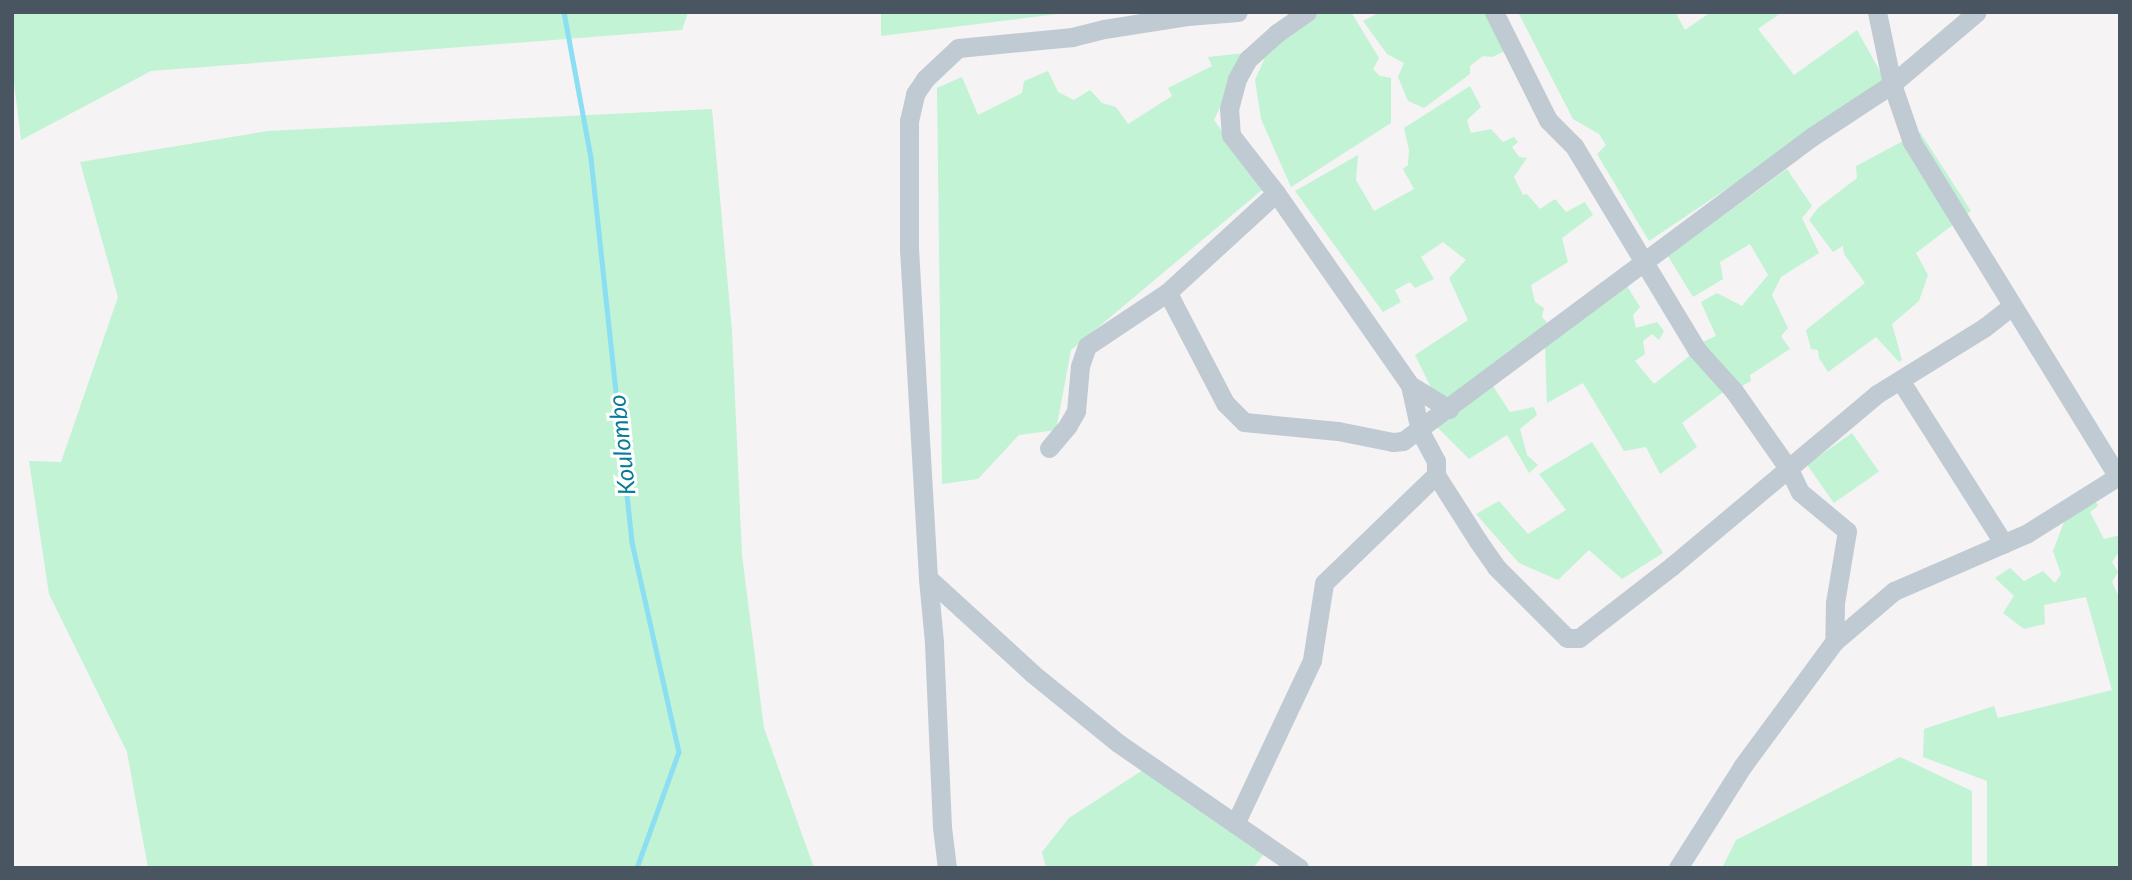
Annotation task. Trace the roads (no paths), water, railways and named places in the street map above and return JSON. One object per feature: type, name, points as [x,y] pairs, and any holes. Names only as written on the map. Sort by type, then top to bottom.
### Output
[{"type":"street","points":[[947,868],[942,827],[934,642],[909,250],[909,121],[915,94],[925,79],[958,48],[1072,37],[1116,27],[1238,12]]},
{"type":"street","points":[[1307,12],[1277,33],[1248,59],[1237,79],[1228,108],[1231,135],[1276,193],[1410,385],[1449,410]]},
{"type":"street","points":[[1494,12],[1548,120],[1574,146],[1643,264],[1698,350],[1734,391],[1808,501],[1847,531],[1835,603],[1834,642]]},
{"type":"street","points":[[1678,868],[1742,767],[1834,642],[1894,591],[2004,544],[2050,520],[2118,475],[1912,142],[1892,84],[1877,12]]},
{"type":"street","points":[[1168,292],[1225,403],[1244,422],[1338,431],[1393,442],[1403,441],[1449,410],[1813,136],[1892,84],[1977,12]]},
{"type":"street","points":[[1049,448],[1069,425],[1076,411],[1080,366],[1087,346],[1168,292],[1276,193]]},
{"type":"street","points":[[1410,385],[1420,431],[1436,461],[1436,475],[1496,567],[1561,636],[1574,639],[1672,566],[1790,471],[1878,394],[1985,327],[2012,306]]},
{"type":"street","points":[[1900,380],[2004,544]]},
{"type":"street","points":[[1235,824],[1304,682],[1312,660],[1324,583],[1436,475]]},
{"type":"street","points":[[928,578],[1033,674],[1118,743],[1299,868]]},
{"type":"waterway","name":"Koulombo","points":[[564,12],[591,158],[632,542],[679,752],[637,868]]}]
